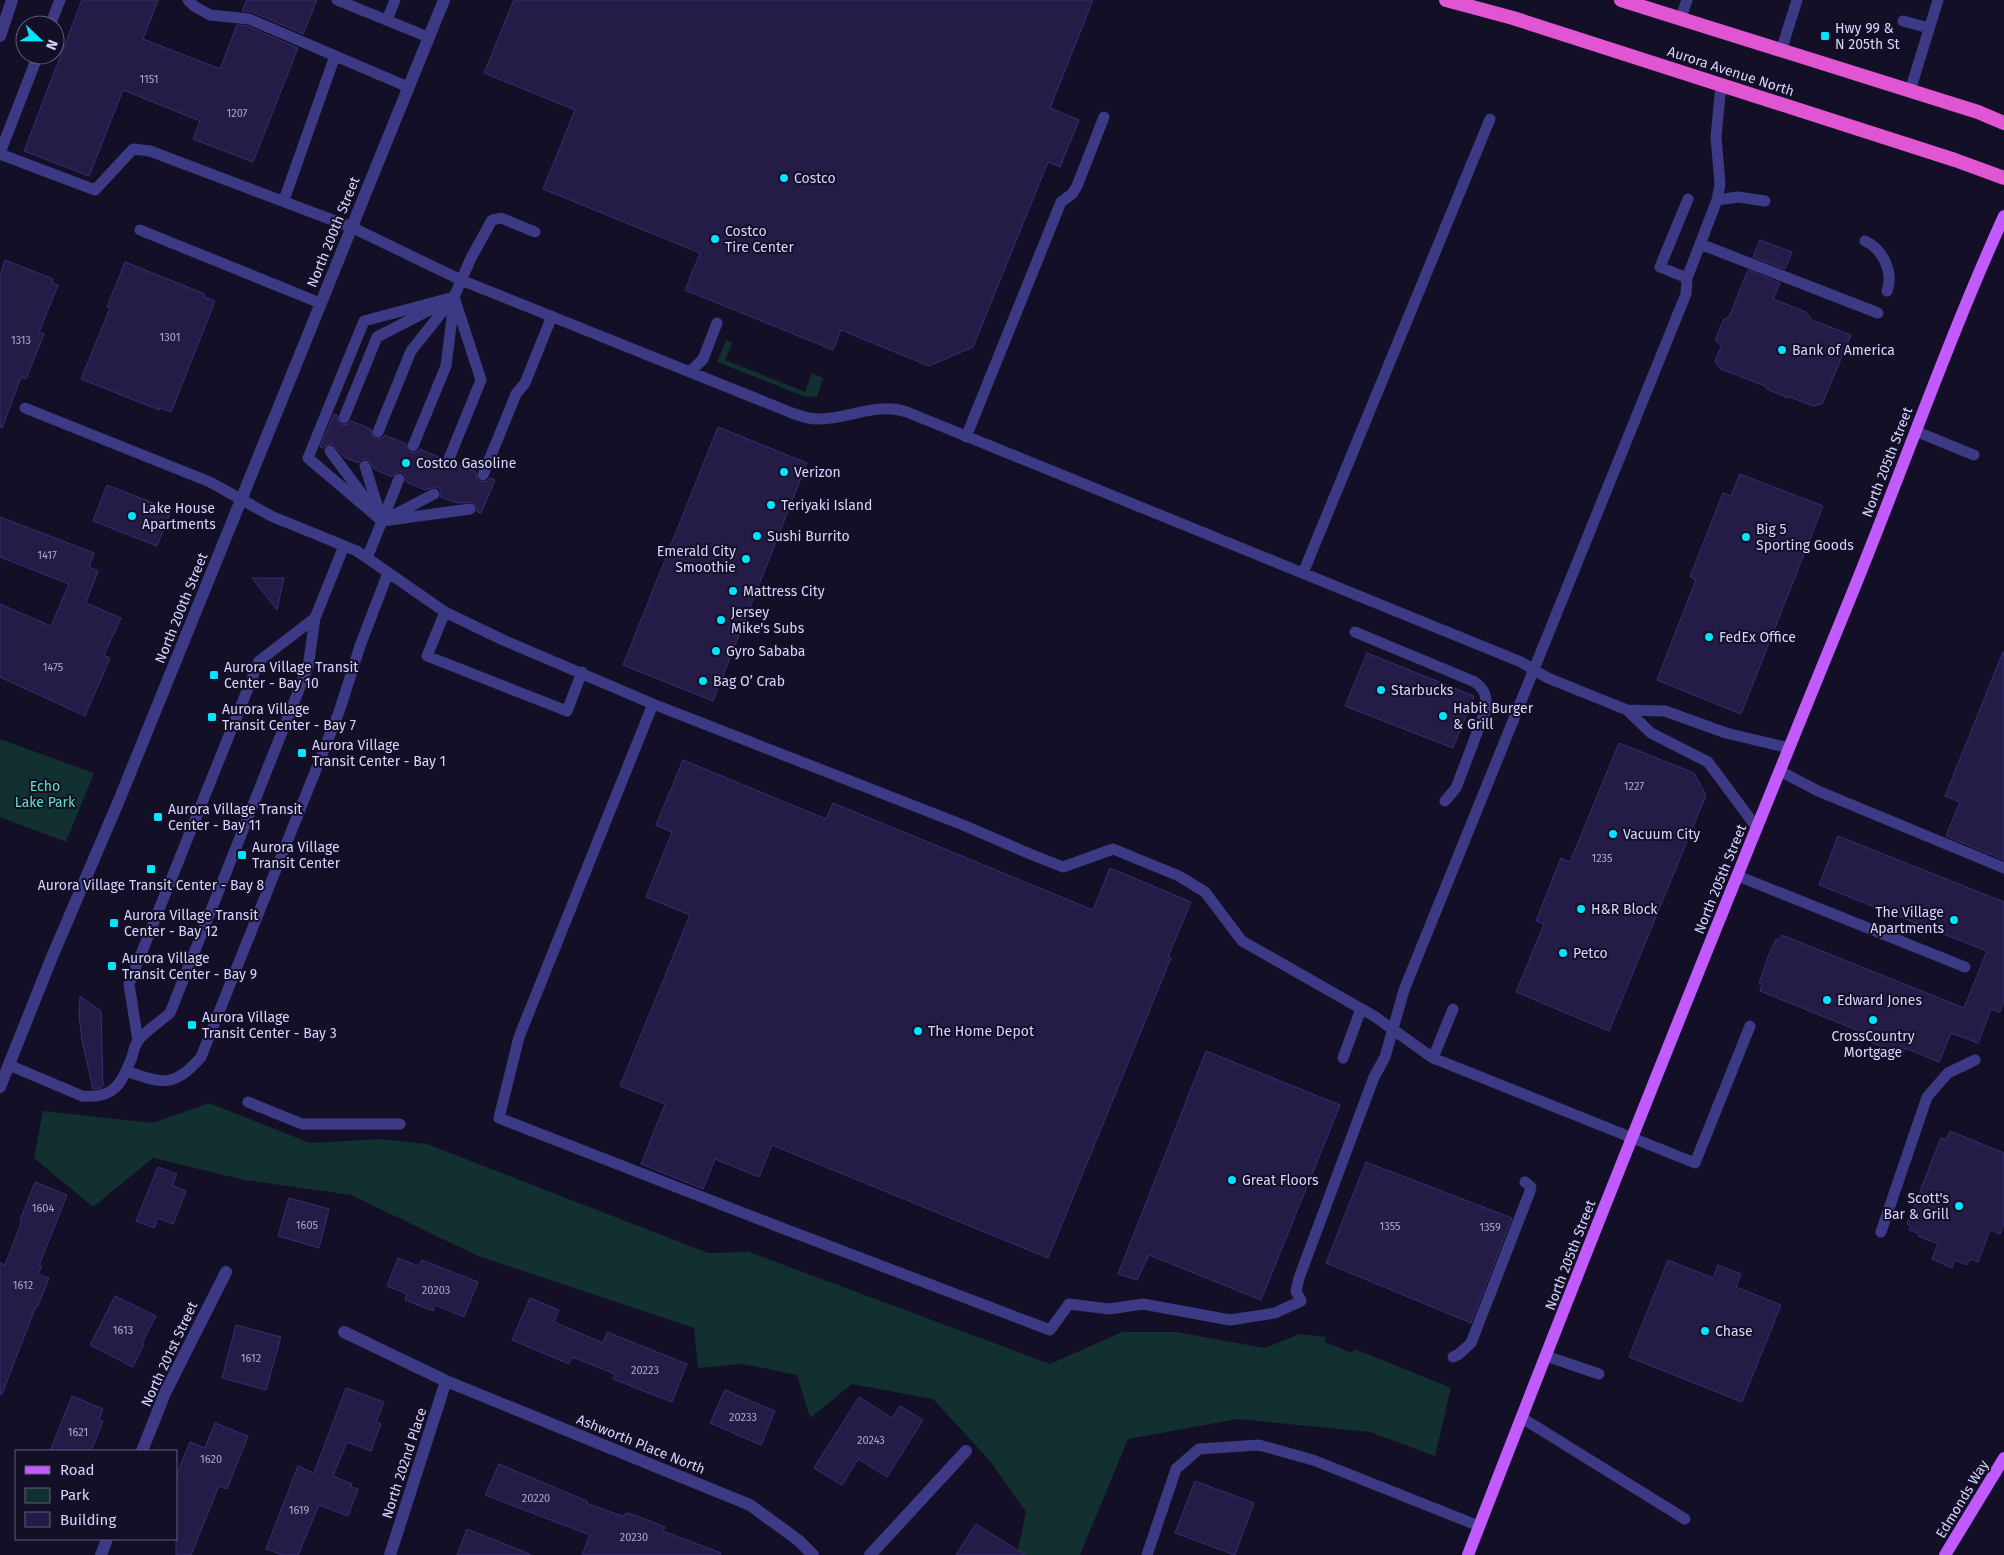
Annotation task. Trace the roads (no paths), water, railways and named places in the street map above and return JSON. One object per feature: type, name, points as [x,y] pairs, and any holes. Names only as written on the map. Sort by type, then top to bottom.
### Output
[{"type":"highway","name":"Aurora Avenue North","points":[[1446,0],[1512,18],[1955,160],[2004,178]]},
{"type":"highway","points":[[1621,0],[1978,112],[2004,123]]},
{"type":"main road","name":"North 205th Street","points":[[1468,1555],[1631,1139],[1857,583],[1915,431],[2004,216]]},
{"type":"main road","name":"Edmonds Way","points":[[1946,1555],[2004,1458]]},
{"type":"street","points":[[0,36],[12,0]]},
{"type":"street","name":"North 200th Street","points":[[0,1087],[4,1063],[124,790],[240,499],[444,0]]},
{"type":"street","name":"North 201st Street","points":[[142,1450],[165,1393],[226,1272]]},
{"type":"street","name":"Ashworth Place North","points":[[344,1332],[446,1381],[750,1505],[798,1540],[813,1555]]},
{"type":"street","name":"North 202nd Place","points":[[390,1555],[446,1381]]},
{"type":"street","points":[[870,1555],[966,1451]]},
{"type":"street","points":[[101,1555],[107,1540]]},
{"type":"lane","points":[[54,15],[60,0]]},
{"type":"lane","points":[[188,0],[194,6],[210,15],[249,20],[408,87]]},
{"type":"lane","points":[[337,0],[428,37]]},
{"type":"lane","points":[[387,20],[395,0]]},
{"type":"lane","points":[[1680,20],[1687,0]]},
{"type":"lane","points":[[1781,51],[1797,0]]},
{"type":"lane","points":[[1910,91],[1938,0]]},
{"type":"lane","points":[[1903,21],[1929,28]]},
{"type":"lane","points":[[284,200],[334,56]]},
{"type":"lane","points":[[34,65],[0,153],[95,190],[133,149],[150,151],[284,200],[351,227],[461,280],[802,416],[819,419],[891,408],[907,412],[1521,662],[1548,678],[1627,710],[1666,711],[1726,733],[1789,748]]},
{"type":"lane","points":[[653,704],[519,1036],[499,1118],[1050,1330],[1069,1304],[1109,1309],[1143,1304],[1230,1320],[1276,1313],[1301,1300],[1296,1291],[1299,1278],[1374,1076],[1385,1057],[1404,990],[1686,294],[1687,278],[1716,200],[1720,184],[1717,122],[1721,85]]},
{"type":"lane","points":[[966,437],[1062,202],[1072,194],[1077,186],[1104,118]]},
{"type":"lane","points":[[1303,573],[1490,119]]},
{"type":"lane","points":[[1716,200],[1738,197],[1765,201]]},
{"type":"lane","points":[[1687,278],[1660,267],[1688,200]]},
{"type":"lane","points":[[378,432],[411,352],[454,297],[471,258],[492,220],[501,218],[535,232]]},
{"type":"lane","points":[[140,230],[320,303]]},
{"type":"lane","points":[[1865,241],[1884,255],[1888,273],[1889,286],[1887,291]]},
{"type":"lane","points":[[1700,244],[1878,313]]},
{"type":"lane","points":[[344,418],[377,337],[454,297]]},
{"type":"lane","points":[[413,446],[446,366],[454,297]]},
{"type":"lane","points":[[448,461],[481,380],[454,297]]},
{"type":"lane","points":[[454,297],[364,322],[308,458],[382,521],[470,509]]},
{"type":"lane","points":[[483,475],[516,394],[525,383],[552,316]]},
{"type":"lane","points":[[690,372],[703,359],[717,323]]},
{"type":"lane","points":[[25,408],[210,482],[271,516],[344,546],[367,558],[445,612],[503,640],[582,672],[653,704],[963,825],[1063,867],[1113,848],[1179,876],[1205,892],[1242,941],[1361,1009],[1433,1058],[1631,1139],[1695,1163],[1750,1026]]},
{"type":"lane","points":[[1915,431],[1974,455]]},
{"type":"lane","points":[[330,452],[382,521]]},
{"type":"lane","points":[[365,466],[382,521]]},
{"type":"lane","points":[[367,558],[399,479]]},
{"type":"lane","points":[[382,521],[434,494]]},
{"type":"lane","points":[[4,1063],[82,1096],[94,1097],[105,1095],[115,1089],[122,1080],[138,1041],[170,1012],[308,667],[315,618],[344,546]]},
{"type":"lane","points":[[126,1071],[155,1081],[169,1081],[181,1076],[200,1057],[339,712],[360,646],[388,572]]},
{"type":"lane","points":[[445,612],[427,656],[567,711],[582,672]]},
{"type":"lane","points":[[138,1041],[129,984],[259,661],[315,618]]},
{"type":"lane","points":[[1355,632],[1475,682],[1483,689],[1487,698],[1486,709],[1456,788],[1446,801]]},
{"type":"lane","points":[[1627,710],[1651,733],[1708,762],[1757,828]]},
{"type":"lane","points":[[1780,771],[1818,791],[2004,868]]},
{"type":"lane","points":[[1738,876],[1965,967]]},
{"type":"lane","points":[[1342,1058],[1361,1009]]},
{"type":"lane","points":[[1433,1058],[1453,1009]]},
{"type":"lane","points":[[1881,1232],[1927,1097],[1948,1073],[1975,1060]]},
{"type":"lane","points":[[248,1102],[302,1124],[400,1124]]},
{"type":"lane","points":[[1453,1357],[1471,1343],[1529,1194],[1530,1187],[1526,1182]]},
{"type":"lane","points":[[1546,1356],[1599,1374]]},
{"type":"lane","points":[[1522,1418],[1685,1518]]},
{"type":"lane","points":[[1147,1555],[1176,1470],[1199,1448],[1259,1445],[1313,1460],[1480,1526]]},
{"type":"place","name":"Hwy 99 & N 205th St","points":[[1825,36]]},
{"type":"place","name":"Costco","points":[[784,178]]},
{"type":"place","name":"Costco Tire Center","points":[[715,239]]},
{"type":"place","name":"Bank of America","points":[[1782,350]]},
{"type":"place","name":"Costco Gasoline","points":[[406,463]]},
{"type":"place","name":"Verizon","points":[[784,472]]},
{"type":"place","name":"Teriyaki Island","points":[[771,505]]},
{"type":"place","name":"Lake House Apartments","points":[[132,516]]},
{"type":"place","name":"Sushi Burrito","points":[[757,536]]},
{"type":"place","name":"Big 5 Sporting Goods","points":[[1746,537]]},
{"type":"place","name":"Emerald City Smoothie","points":[[746,559]]},
{"type":"place","name":"Mattress City","points":[[733,591]]},
{"type":"place","name":"Jersey Mike's Subs","points":[[721,620]]},
{"type":"place","name":"FedEx Office","points":[[1709,637]]},
{"type":"place","name":"Gyro Sababa","points":[[716,651]]},
{"type":"place","name":"Aurora Village Transit Center - Bay 10","points":[[214,675]]},
{"type":"place","name":"Bag O’ Crab","points":[[703,681]]},
{"type":"place","name":"Starbucks","points":[[1381,690]]},
{"type":"place","name":"Habit Burger & Grill","points":[[1443,716]]},
{"type":"place","name":"Aurora Village Transit Center - Bay 7","points":[[212,717]]},
{"type":"place","name":"Aurora Village Transit Center - Bay 1","points":[[302,753]]},
{"type":"place","name":"Aurora Village Transit Center - Bay 11","points":[[158,817]]},
{"type":"place","name":"Vacuum City","points":[[1613,834]]},
{"type":"place","name":"Aurora Village Transit Center","points":[[242,855]]},
{"type":"place","name":"Aurora Village Transit Center - Bay 8","points":[[151,869]]},
{"type":"place","name":"H&R Block","points":[[1581,909]]},
{"type":"place","name":"The Village Apartments","points":[[1954,920]]},
{"type":"place","name":"Aurora Village Transit Center - Bay 12","points":[[114,923]]},
{"type":"place","name":"Petco","points":[[1563,953]]},
{"type":"place","name":"Aurora Village Transit Center - Bay 9","points":[[112,966]]},
{"type":"place","name":"Edward Jones","points":[[1827,1000]]},
{"type":"place","name":"CrossCountry Mortgage","points":[[1873,1020]]},
{"type":"place","name":"Aurora Village Transit Center - Bay 3","points":[[192,1025]]},
{"type":"place","name":"The Home Depot","points":[[918,1031]]},
{"type":"place","name":"Great Floors","points":[[1232,1180]]},
{"type":"place","name":"Scott's Bar & Grill","points":[[1959,1206]]},
{"type":"place","name":"Chase","points":[[1705,1331]]},
{"type":"park label","name":"Echo Lake Park","points":[[45,794]]}]
